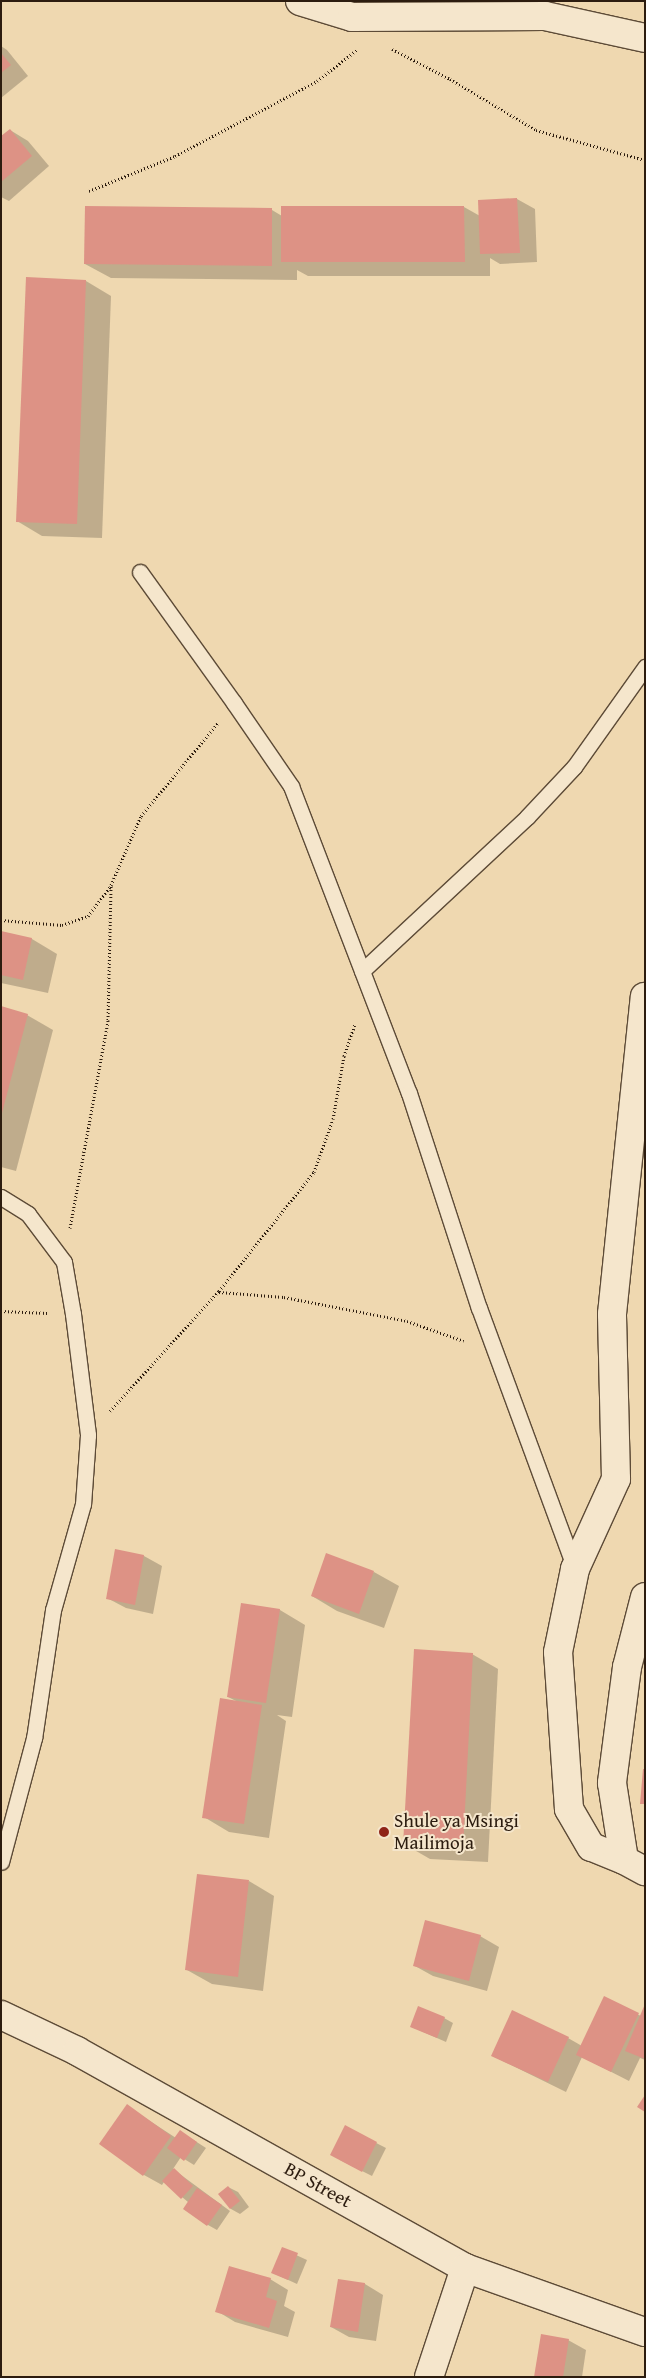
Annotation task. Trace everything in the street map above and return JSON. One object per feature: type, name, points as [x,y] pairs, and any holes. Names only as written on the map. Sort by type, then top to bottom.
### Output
[{"type":"street","points":[[300,1],[352,17],[545,16],[645,38]]},
{"type":"street","points":[[634,1866],[591,1847],[569,1809],[558,1652],[575,1569],[616,1479],[612,1314],[645,997]]},
{"type":"street","points":[[634,1866],[612,1783],[627,1667],[645,1597]]},
{"type":"street","name":"BP Street","points":[[1,2015],[77,2051],[466,2268],[645,2332]]},
{"type":"street","points":[[429,2377],[466,2268]]},
{"type":"lane","points":[[140,572],[291,786],[409,1093],[495,1351],[575,1569]]},
{"type":"lane","points":[[362,971],[527,817],[574,767],[645,667]]},
{"type":"lane","points":[[1,1197],[28,1214],[64,1262],[73,1314],[88,1435],[83,1504],[52,1610],[34,1738],[1,1862]]},
{"type":"path","points":[[90,191],[175,156],[317,80],[400,16]]},
{"type":"path","points":[[389,47],[450,79],[536,130],[645,160]]},
{"type":"path","points":[[1,920],[62,925],[88,916],[111,885],[141,816],[234,703]]},
{"type":"path","points":[[64,1262],[108,1020],[111,885]]},
{"type":"path","points":[[88,1435],[218,1292],[314,1172],[333,1119],[344,1056],[368,988]]},
{"type":"path","points":[[218,1292],[284,1296],[407,1321],[495,1351]]},
{"type":"path","points":[[1,1311],[73,1314]]},
{"type":"building","points":[[1,53],[11,65],[1,73]]},
{"type":"building","points":[[10,129],[32,156],[1,182],[1,136]]},
{"type":"building","points":[[517,198],[520,253],[480,254],[478,200]]},
{"type":"building","points":[[85,206],[272,208],[272,266],[84,264]]},
{"type":"building","points":[[281,206],[464,206],[465,262],[281,262]]},
{"type":"building","points":[[26,277],[86,280],[77,524],[16,522]]},
{"type":"building","points":[[1,931],[32,938],[23,980],[1,975]]},
{"type":"building","points":[[1,1006],[28,1014],[2,1113],[1,1113]]},
{"type":"building","points":[[115,1549],[144,1555],[135,1605],[106,1599]]},
{"type":"building","points":[[326,1553],[374,1571],[359,1614],[311,1596]]},
{"type":"building","points":[[241,1603],[280,1609],[266,1703],[227,1697]]},
{"type":"building","points":[[414,1649],[473,1653],[463,1848],[403,1845]]},
{"type":"building","points":[[220,1698],[262,1705],[244,1824],[202,1818]]},
{"type":"building","points":[[643,1769],[645,1769],[645,1804],[640,1804]]},
{"type":"building","points":[[197,1874],[249,1880],[238,1977],[185,1970]]},
{"type":"building","points":[[425,1920],[481,1935],[469,1981],[413,1966]]},
{"type":"building","points":[[604,1996],[639,2013],[611,2072],[576,2055]]},
{"type":"building","points":[[645,2004],[645,2059],[625,2051]]},
{"type":"building","points":[[418,2006],[445,2017],[437,2038],[410,2027]]},
{"type":"building","points":[[512,2010],[569,2037],[548,2082],[491,2056]]},
{"type":"building","points":[[645,2095],[645,2112],[637,2107]]},
{"type":"building","points":[[127,2104],[171,2136],[143,2176],[99,2144]]},
{"type":"building","points":[[345,2125],[377,2142],[362,2172],[330,2155]]},
{"type":"building","points":[[180,2130],[197,2142],[184,2161],[167,2148]]},
{"type":"building","points":[[174,2168],[193,2186],[181,2199],[162,2181]]},
{"type":"building","points":[[228,2186],[240,2201],[230,2209],[218,2194]]},
{"type":"building","points":[[197,2188],[222,2205],[207,2226],[183,2209]]},
{"type":"building","points":[[282,2247],[298,2253],[288,2280],[271,2273]]},
{"type":"building","points":[[229,2266],[271,2278],[266,2297],[277,2301],[269,2328],[215,2312]]},
{"type":"building","points":[[338,2279],[365,2283],[358,2332],[330,2327]]},
{"type":"building","points":[[541,2334],[569,2339],[563,2377],[534,2377]]},
{"type":"place","name":"Shule ya Msingi Mailimoja","points":[[384,1832]]}]
